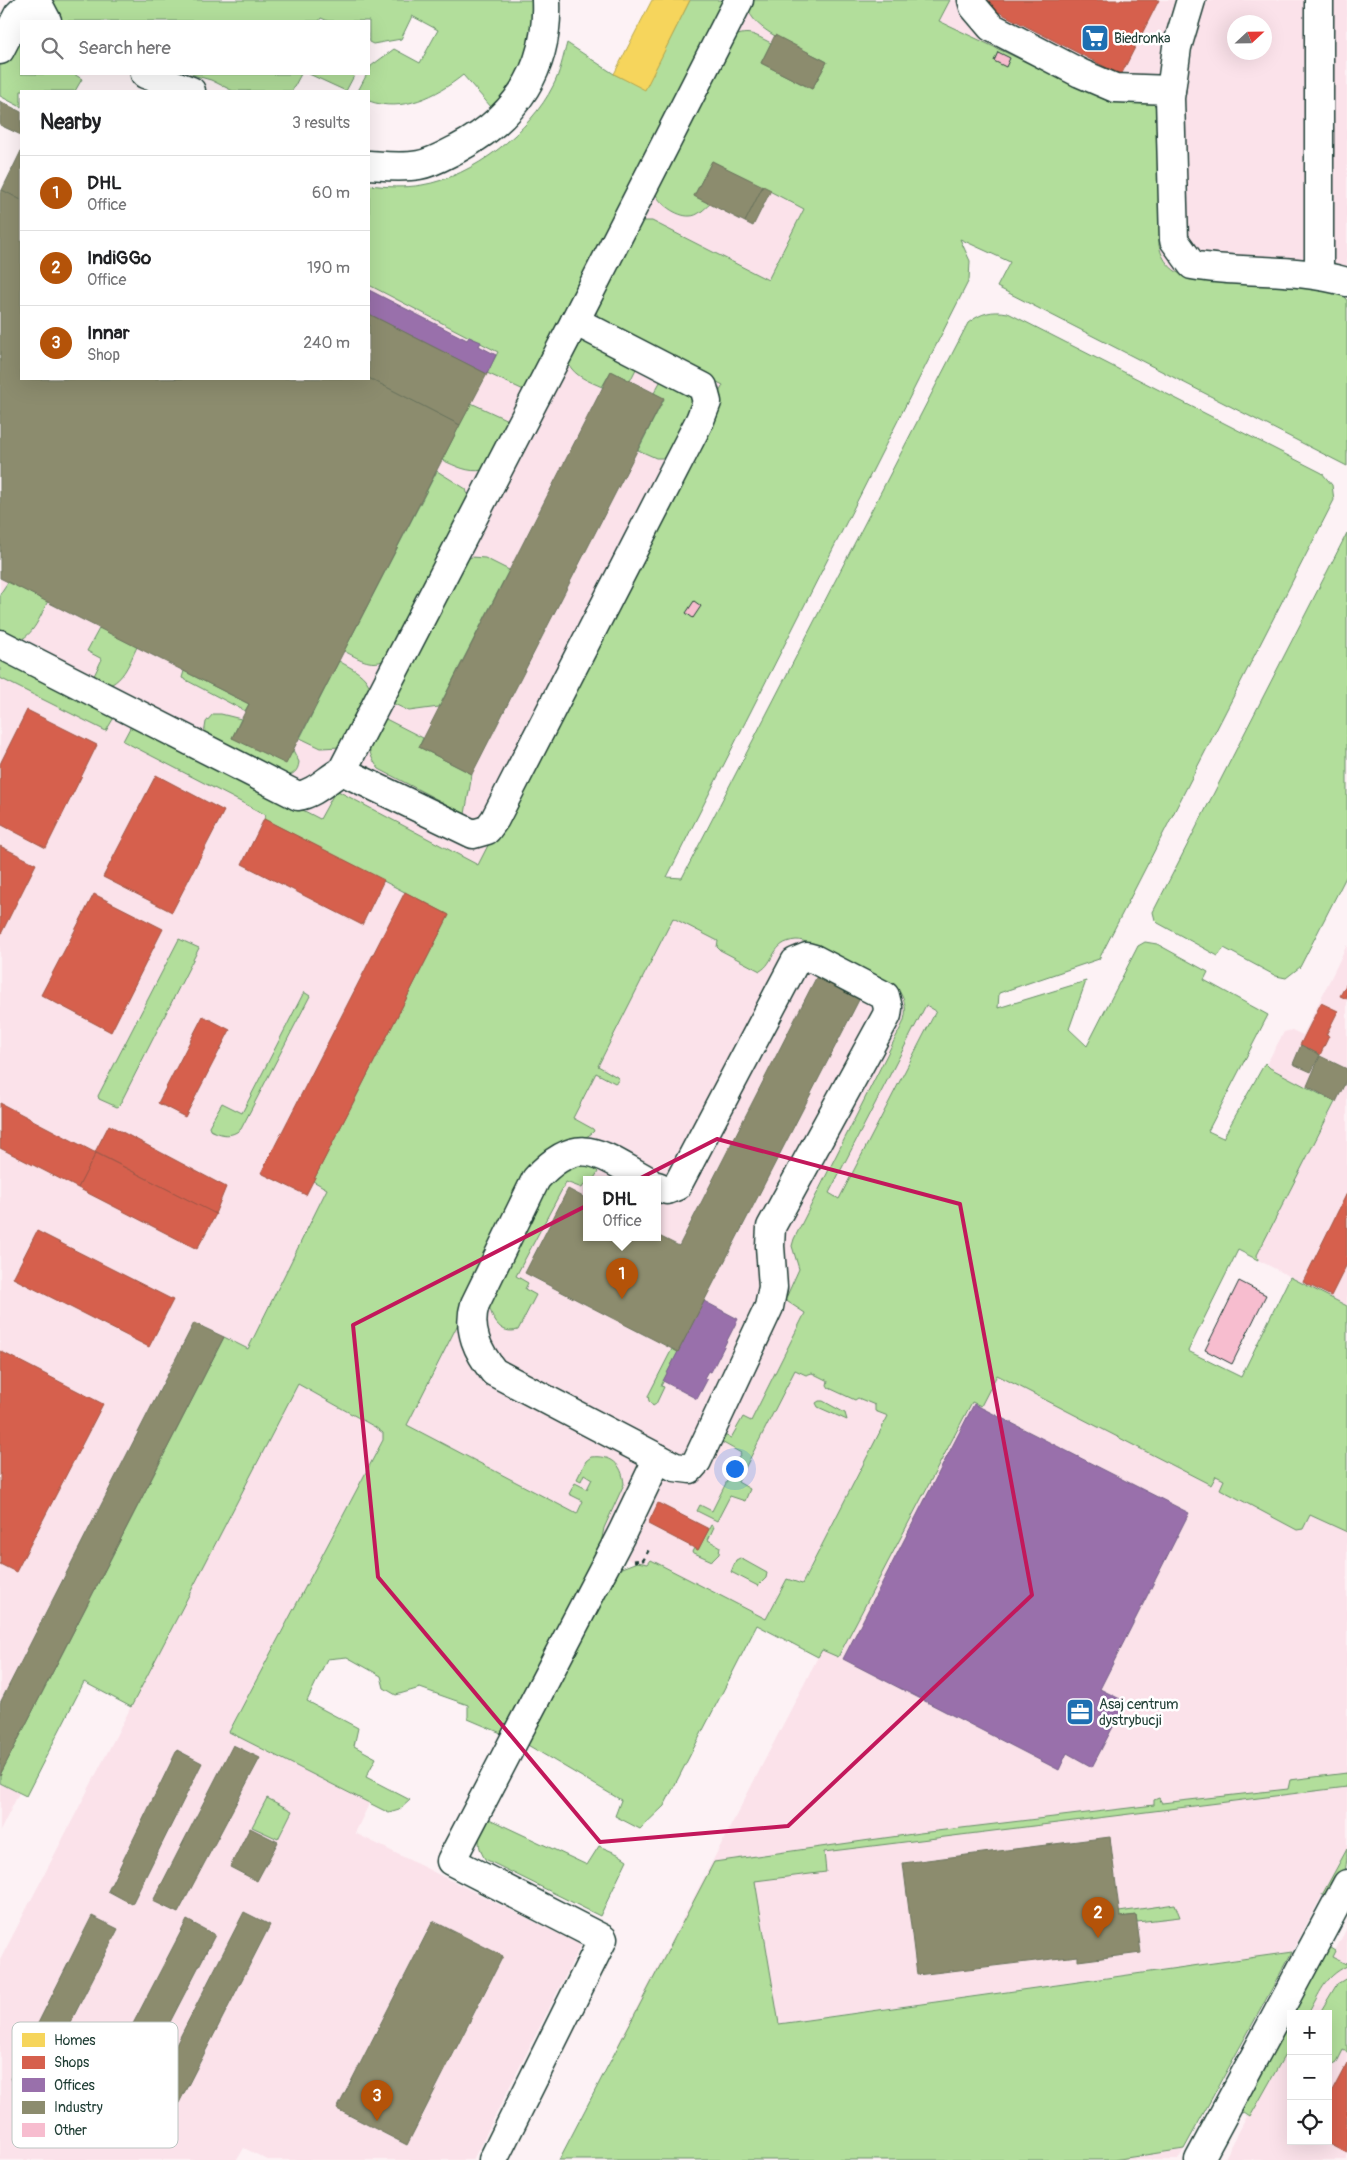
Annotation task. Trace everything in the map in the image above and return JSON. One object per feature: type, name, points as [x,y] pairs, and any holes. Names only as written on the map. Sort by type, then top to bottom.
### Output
[{"type":"lane","points":[[0,50],[18,15],[34,0],[46,20]]},
{"type":"lane","points":[[370,165],[401,167],[420,165],[440,158],[472,141],[501,119],[522,96],[534,72],[545,38],[546,0]]},
{"type":"lane","points":[[0,644],[298,796],[316,789],[342,770],[739,0]]},
{"type":"lane","points":[[972,0],[974,7],[991,27],[1115,88],[1171,90]]},
{"type":"lane","points":[[1191,0],[1177,47],[1171,90],[1174,240],[1192,265],[1219,270],[1319,275],[1347,282]]},
{"type":"lane","points":[[1319,0],[1319,275]]},
{"type":"lane","points":[[148,75],[188,90]]},
{"type":"lane","points":[[342,770],[474,834],[487,830],[495,819],[700,420],[707,402],[703,387],[575,321]]},
{"type":"lane","points":[[640,1176],[596,1151],[578,1151],[562,1156],[549,1164],[536,1179],[475,1304],[472,1313],[472,1326],[476,1344],[483,1359],[494,1372],[658,1458],[683,1469],[690,1469],[697,1460],[769,1307],[773,1287],[770,1246],[771,1227],[887,1015],[888,1008],[885,996],[814,958],[807,957],[795,962],[678,1186],[667,1190],[661,1188]]},
{"type":"lane","points":[[493,2160],[603,1939],[451,1861],[622,1536],[658,1458]]},
{"type":"lane","points":[[1199,2160],[1347,1884]]},
{"type":"path","points":[[630,1561],[643,1560],[649,1549]]},
{"type":"highlighted area","points":[[717,1139],[960,1204],[1032,1595],[788,1826],[600,1842],[378,1577],[353,1325]]},
{"type":"shaded area","points":[[703,0],[937,0],[247,1350],[224,1338],[0,1775],[0,193],[2,190],[20,199],[20,380],[370,380],[370,286],[498,352],[489,370]]},
{"type":"shaded area","points":[[950,0],[1347,0],[1347,299],[1339,291],[1322,283],[1194,280],[1181,276],[1172,270],[1161,255],[1159,245],[1161,118],[1060,78],[939,21]]},
{"type":"shaded area","points":[[667,877],[942,998],[840,1199],[1347,1528],[1347,1849],[1292,1952],[617,2046],[818,1657],[383,1433],[383,1440],[229,1732],[370,1802],[355,1833],[581,1945],[473,2160],[268,2160],[244,2148],[237,2160],[0,2160],[0,1960],[298,1384],[383,1432]]},
{"type":"shaded area","points":[[1347,945],[1347,1306],[1258,1260],[1257,1255],[1335,1102],[1270,1068],[1267,1063],[1284,1032],[1292,1030],[1303,1035]]},
{"type":"shaded area","points":[[0,1783],[19,1793],[0,1831]]},
{"type":"shaded area","points":[[1347,1928],[1347,2160],[1224,2160],[1287,2041],[1287,2145],[1332,2145],[1332,2010],[1303,2010]]},
{"type":"shaded area","points":[[1184,2149],[1178,2160],[1113,2160]]},
{"type":"green space","points":[[44,0],[534,0],[532,33],[525,59],[513,83],[492,108],[463,75],[431,96],[406,104],[394,105],[370,101],[370,90],[359,90],[366,75],[370,75],[371,66],[394,49],[420,63],[438,30],[412,16],[401,39],[373,44],[370,42],[370,20],[326,20],[321,18],[320,20],[57,20]]},
{"type":"green space","points":[[690,0],[728,0],[528,392],[487,373],[498,352],[370,286],[370,185],[409,187],[422,185],[441,180],[480,162],[515,135],[543,103],[558,76],[567,43],[614,74],[645,89]]},
{"type":"green space","points":[[749,0],[950,0],[939,21],[1060,78],[1149,100],[1154,104],[1161,118],[1159,245],[1167,263],[1176,272],[1194,280],[1322,283],[1339,291],[1347,299],[1347,466],[997,287],[1010,262],[960,239],[970,261],[969,280],[667,877],[682,878],[968,323],[992,312],[1008,313],[1322,473],[1332,485],[1334,500],[1099,959],[999,993],[998,1008],[1086,981],[1069,1029],[1087,1046],[1138,946],[1145,942],[1157,944],[1208,972],[1204,980],[1268,1015],[1208,1131],[1223,1138],[1265,1063],[1270,1068],[1335,1102],[1257,1255],[1258,1260],[1238,1250],[1188,1351],[1241,1377],[1290,1277],[1347,1306],[1347,1532],[1310,1515],[1303,1529],[1297,1530],[1220,1489],[1224,1480],[1216,1476],[1211,1485],[997,1375],[981,1406],[972,1402],[838,1657],[822,1650],[818,1657],[757,1625],[664,1806],[640,1829],[615,1816],[621,1800],[526,1744],[619,1569],[637,1562],[648,1564],[651,1560],[766,1619],[787,1579],[802,1584],[888,1416],[875,1411],[875,1405],[858,1398],[855,1400],[829,1388],[827,1385],[828,1381],[812,1373],[806,1375],[795,1370],[738,1482],[750,1489],[745,1501],[730,1496],[717,1521],[697,1511],[700,1505],[712,1511],[741,1453],[718,1440],[717,1432],[731,1438],[743,1417],[751,1421],[805,1313],[785,1300],[799,1269],[792,1246],[794,1239],[903,1023],[905,1011],[901,995],[893,986],[849,961],[804,941],[796,940],[782,945],[760,971],[720,950],[717,947],[718,941],[673,918],[598,1066],[619,1080],[615,1083],[596,1073],[573,1118],[594,1131],[585,1137],[556,1144],[531,1165],[467,1291],[463,1314],[407,1425],[577,1514],[583,1501],[569,1494],[575,1483],[587,1489],[592,1479],[584,1474],[581,1481],[577,1479],[586,1461],[591,1457],[610,1459],[618,1466],[623,1477],[624,1484],[604,1528],[601,1543],[501,1733],[468,1719],[468,1705],[420,1688],[396,1695],[384,1688],[381,1676],[347,1657],[327,1659],[307,1701],[358,1728],[354,1746],[376,1758],[366,1777],[410,1800],[399,1810],[389,1813],[229,1732],[383,1440],[383,1433],[375,1427],[298,1384],[131,1707],[84,1682],[26,1796],[0,1783],[0,1775],[224,1337],[248,1349],[327,1189],[313,1181],[449,915],[264,819],[266,815],[123,741],[133,722],[320,819],[336,790],[478,865],[723,385],[604,324],[599,319],[595,309],[636,224],[642,221],[652,221],[768,280],[804,209],[712,161],[694,196],[710,204],[698,214],[685,216],[674,212],[660,201],[655,192],[729,39],[746,33],[771,43],[761,63],[812,89],[827,62],[765,29],[755,20],[749,10]],"holes":[[[926,1005],[936,1011],[839,1199],[829,1193]]]},
{"type":"green space","points":[[20,27],[20,75],[76,75],[82,79],[76,90],[20,90],[20,106],[0,96],[0,65]]},
{"type":"green space","points":[[193,75],[300,75],[293,90],[231,90],[211,80]]},
{"type":"green space","points":[[311,75],[354,75],[347,90]]},
{"type":"green space","points":[[583,337],[628,356],[624,362],[636,369],[630,381],[611,371],[602,387],[574,372],[568,363],[573,343]]},
{"type":"green space","points":[[664,375],[686,389],[695,408],[665,458],[656,458],[638,450],[664,399],[654,393]]},
{"type":"green space","points":[[471,403],[512,422],[483,470],[478,471],[457,467],[442,460]]},
{"type":"green space","points":[[437,471],[466,489],[470,503],[385,660],[374,663],[364,661],[344,651]]},
{"type":"green space","points":[[1347,533],[1347,875],[1300,967],[1286,978],[1276,976],[1224,948],[1218,956],[1158,923],[1153,912]]},
{"type":"green space","points":[[471,557],[485,558],[509,570],[439,707],[409,711],[390,702],[465,561]]},
{"type":"green space","points":[[8,582],[48,601],[32,630],[28,635],[17,641],[0,631],[0,594]]},
{"type":"green space","points":[[100,627],[137,647],[122,675],[118,680],[107,686],[92,680],[102,659],[87,651]]},
{"type":"green space","points":[[0,655],[116,714],[106,731],[0,678]]},
{"type":"green space","points":[[339,661],[363,676],[371,691],[340,747],[321,748],[300,738]]},
{"type":"green space","points":[[184,671],[249,704],[245,711],[182,678]]},
{"type":"green space","points":[[213,714],[241,719],[232,738],[293,750],[299,762],[296,771],[283,777],[204,734],[206,722]]},
{"type":"green space","points":[[382,717],[423,738],[419,747],[472,774],[465,814],[379,769],[371,755],[370,743]]},
{"type":"green space","points":[[179,939],[199,948],[117,1107],[99,1099],[98,1096]]},
{"type":"green space","points":[[304,992],[310,996],[241,1129],[230,1135],[210,1130],[209,1126],[222,1103],[242,1113]]},
{"type":"green space","points":[[590,1164],[598,1172],[596,1176],[583,1176],[582,1188],[566,1182],[516,1276],[528,1283],[525,1289],[536,1295],[518,1330],[506,1330],[495,1321],[489,1306],[553,1176],[561,1166]]},
{"type":"green space","points":[[672,1349],[678,1352],[661,1386],[664,1387],[656,1404],[653,1406],[648,1396]]},
{"type":"green space","points":[[823,1401],[845,1413],[847,1420],[818,1407],[816,1403]]},
{"type":"green space","points":[[711,1525],[714,1527],[708,1540],[720,1547],[719,1554],[712,1561],[692,1552],[694,1548],[698,1550]]},
{"type":"green space","points":[[740,1558],[767,1573],[766,1578],[758,1586],[731,1572],[736,1560]]},
{"type":"green space","points":[[1347,1773],[1347,1787],[824,1852],[826,1872],[755,1881],[779,2024],[1292,1952],[1184,2149],[1113,2160],[559,2160],[714,1862],[920,1833],[1154,1805],[1154,1800],[1159,1798],[1162,1803],[1288,1789],[1290,1780]]},
{"type":"green space","points":[[267,1798],[292,1811],[278,1839],[252,1827]]},
{"type":"green space","points":[[487,1818],[587,1865],[599,1846],[627,1860],[600,1916],[485,1859],[480,1848],[479,1838]]},
{"type":"green space","points":[[1347,1849],[1343,1877],[1335,1887],[1322,1895]]},
{"type":"green space","points":[[1175,1904],[1180,1917],[1137,1922],[1136,1915],[1120,1917],[1119,1912]]},
{"type":"green space","points":[[1327,1946],[1335,1951],[1332,1957],[1346,1964],[1347,1962],[1347,1966],[1339,1970],[1328,1980],[1310,2010],[1292,2010]]},
{"type":"green space","points":[[1347,1978],[1347,2052],[1343,2050],[1336,2064],[1332,2062],[1332,2010],[1321,2010],[1337,1984]]},
{"type":"green space","points":[[1287,2019],[1287,2051],[1250,2117],[1238,2109]]},
{"type":"building: Homes","points":[[652,0],[690,0],[645,90],[614,74]]},
{"type":"building: Shops","name":"Biedronka","points":[[980,0],[1159,0],[1121,75],[979,2]]},
{"type":"building: Shops","points":[[27,710],[97,745],[46,848],[0,824],[0,764]]},
{"type":"building: Shops","points":[[156,775],[224,811],[172,912],[103,877]]},
{"type":"building: Shops","points":[[264,819],[384,880],[362,925],[242,864]]},
{"type":"building: Shops","points":[[0,846],[36,864],[0,936]]},
{"type":"building: Shops","points":[[405,892],[449,915],[306,1195],[261,1173]]},
{"type":"building: Shops","points":[[94,894],[163,929],[111,1032],[41,995]]},
{"type":"building: Shops","points":[[1347,983],[1347,999],[1340,996]]},
{"type":"building: Shops","points":[[1321,1003],[1338,1011],[1326,1035],[1329,1036],[1320,1055],[1300,1045]]},
{"type":"building: Shops","points":[[203,1016],[230,1030],[185,1117],[158,1103]]},
{"type":"building: Shops","points":[[0,1103],[96,1153],[78,1188],[0,1148]]},
{"type":"building: Shops","points":[[109,1125],[226,1187],[215,1214],[95,1152]]},
{"type":"building: Shops","points":[[96,1153],[216,1214],[197,1249],[78,1188]]},
{"type":"building: Shops","points":[[1347,1193],[1347,1264],[1331,1296],[1303,1282]]},
{"type":"building: Shops","points":[[37,1231],[173,1300],[149,1347],[13,1278]]},
{"type":"building: Shops","points":[[0,1351],[103,1404],[16,1572],[0,1564]]},
{"type":"building: Shops","points":[[658,1503],[709,1529],[698,1550],[648,1524]]},
{"type":"building: Shops","points":[[1347,2063],[1347,2153],[1332,2145],[1332,2091]]},
{"type":"building: Offices","points":[[370,291],[467,340],[469,337],[481,342],[479,346],[496,355],[487,374],[370,315]]},
{"type":"building: Offices","points":[[704,1301],[738,1319],[711,1372],[708,1371],[704,1378],[707,1380],[697,1399],[663,1381]]},
{"type":"building: Offices","points":[[974,1404],[1189,1513],[1100,1689],[1126,1702],[1092,1767],[1067,1753],[1059,1770],[843,1659]]},
{"type":"building: Industry","points":[[775,35],[827,62],[812,89],[761,63]]},
{"type":"building: Industry","points":[[0,101],[20,111],[20,135],[0,125]]},
{"type":"building: Industry","points":[[20,153],[20,199],[2,190]]},
{"type":"building: Industry","points":[[712,161],[763,186],[745,222],[694,196]]},
{"type":"building: Industry","points":[[763,186],[771,190],[753,226],[745,222]]},
{"type":"building: Industry","points":[[2,190],[20,199],[20,380],[370,379],[460,425],[286,764],[232,738],[249,704],[0,578],[0,193]]},
{"type":"building: Industry","points":[[370,315],[487,374],[460,425],[370,379]]},
{"type":"building: Industry","points":[[611,371],[664,398],[472,774],[419,747]]},
{"type":"building: Industry","points":[[817,976],[860,998],[678,1352],[525,1273],[568,1189],[583,1197],[583,1241],[661,1241],[661,1237],[679,1246]]},
{"type":"building: Industry","points":[[1301,1045],[1320,1055],[1311,1072],[1293,1064]]},
{"type":"building: Industry","points":[[1320,1056],[1347,1069],[1347,1079],[1336,1102],[1307,1086]]},
{"type":"building: Industry","points":[[194,1323],[224,1337],[0,1775],[0,1703]]},
{"type":"building: Industry","points":[[233,1745],[260,1758],[178,1913],[153,1901]]},
{"type":"building: Industry","points":[[177,1750],[202,1763],[132,1904],[108,1891]]},
{"type":"building: Industry","points":[[250,1828],[278,1842],[257,1881],[230,1867]]},
{"type":"building: Industry","points":[[1110,1837],[1120,1917],[1136,1915],[1141,1953],[1078,1961],[1078,1956],[917,1975],[903,1863]]},
{"type":"building: Industry","points":[[244,1912],[270,1925],[179,2103],[178,2041]]},
{"type":"building: Industry","points":[[92,1916],[118,1929],[71,2022],[39,2022]]},
{"type":"building: Industry","points":[[187,1920],[215,1935],[170,2022],[134,2022]]},
{"type":"building: Industry","points":[[433,1921],[503,1956],[407,2145],[337,2109]]},
{"type":"building: Other","points":[[998,52],[1010,58],[1006,67],[994,61]]},
{"type":"building: Other","points":[[694,601],[701,606],[693,618],[686,613]]},
{"type":"building: Other","points":[[1239,1281],[1266,1295],[1232,1364],[1205,1350]]},
{"type":"place","name":"Biedronka","points":[[1095,38]]},
{"type":"place","name":"DHL","points":[[622,1299]]},
{"type":"place","name":"Asaj centrum dystrybucji","points":[[1080,1712]]},
{"type":"place","name":"IndiGGo","points":[[1098,1938]]},
{"type":"place","name":"Innar","points":[[377,2121]]}]
